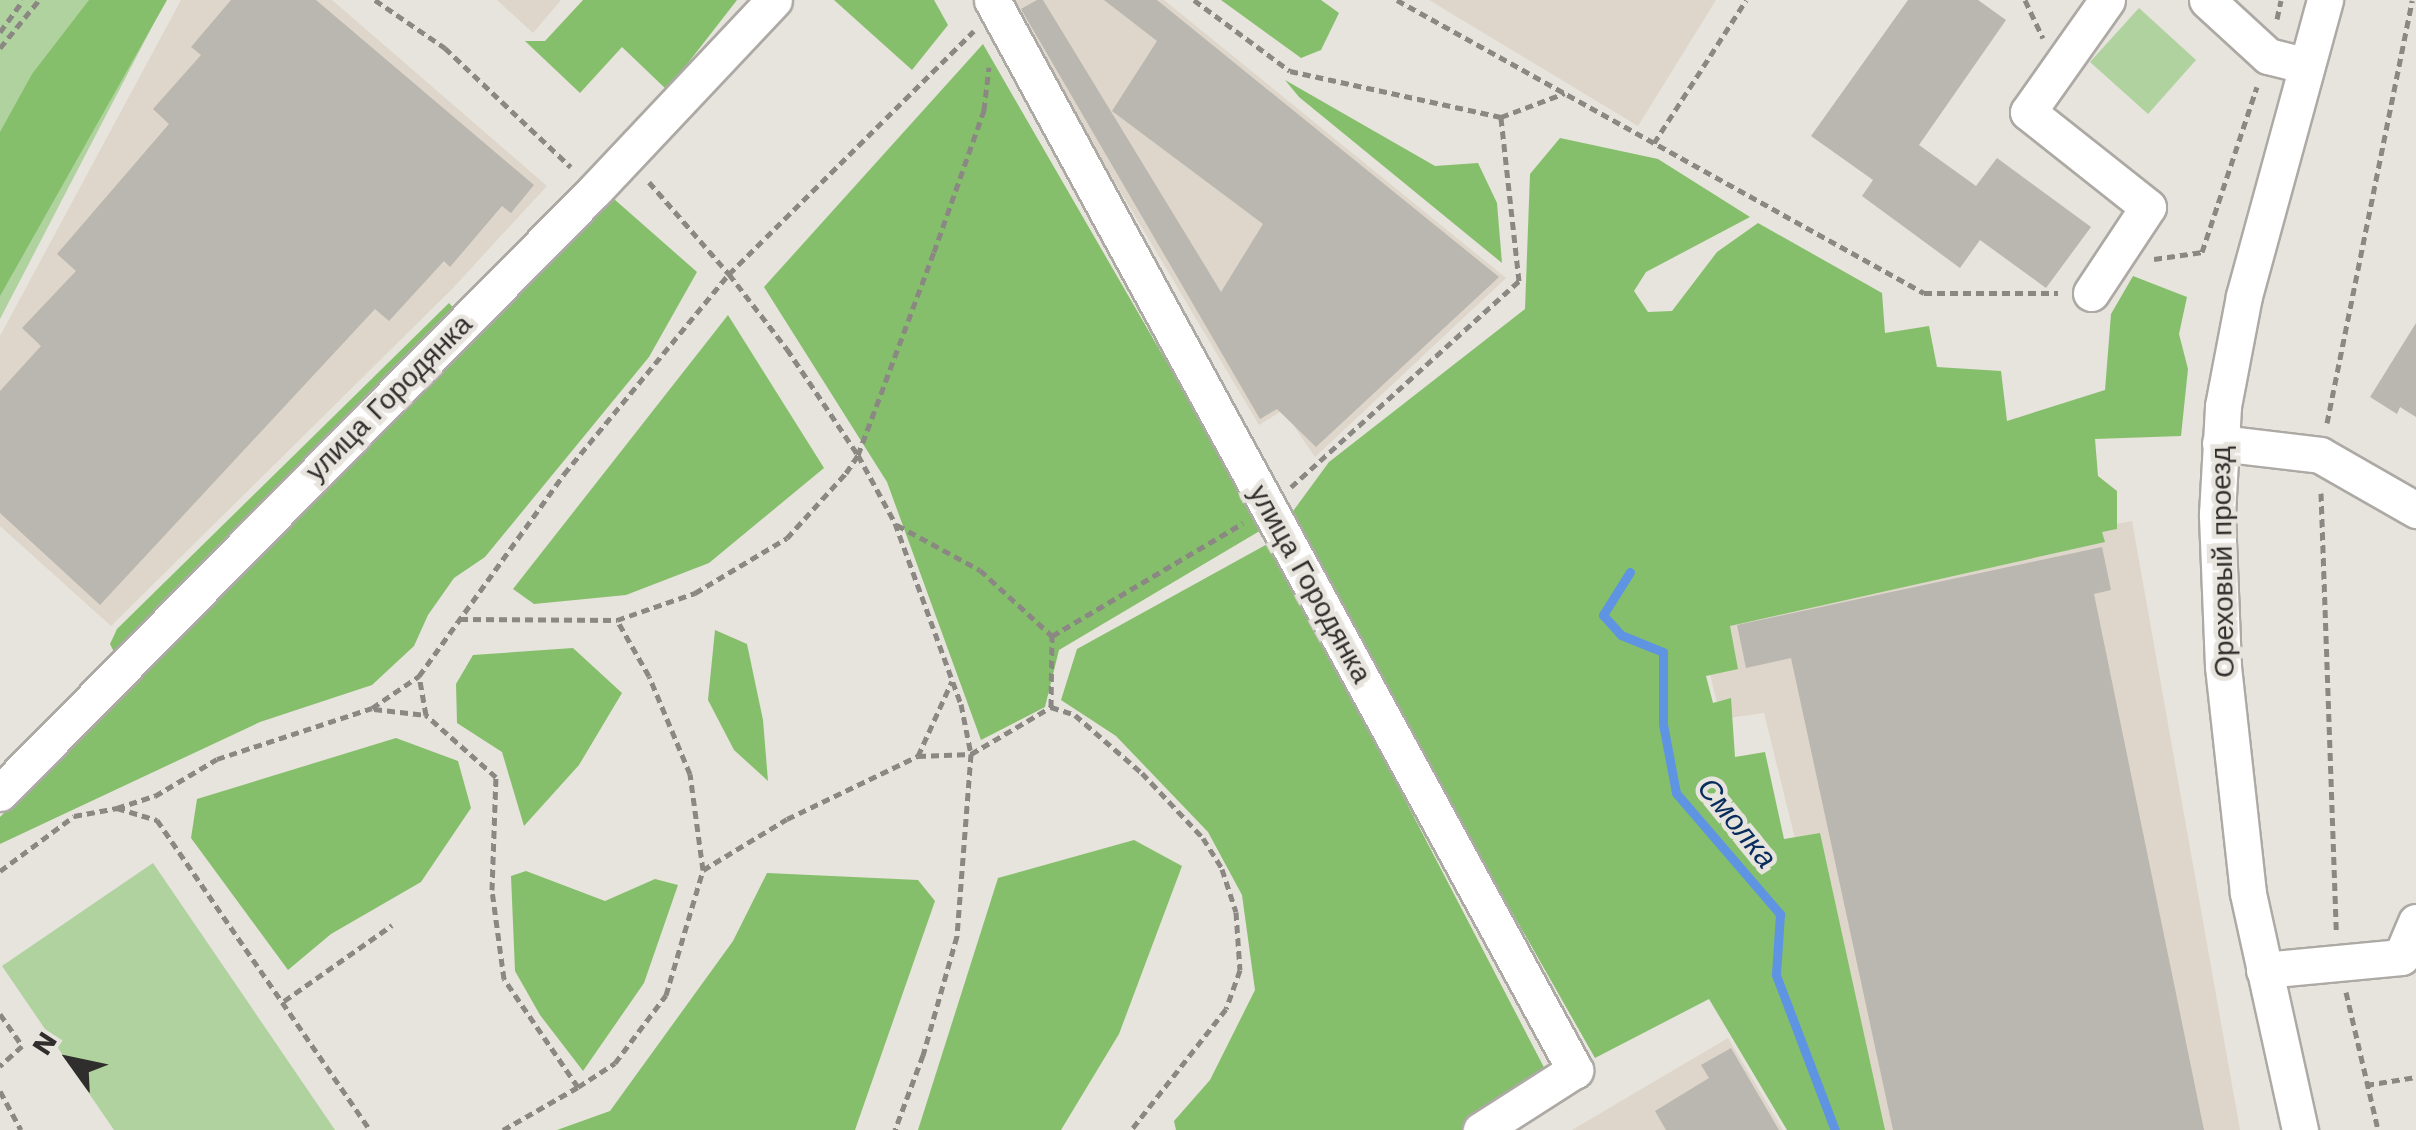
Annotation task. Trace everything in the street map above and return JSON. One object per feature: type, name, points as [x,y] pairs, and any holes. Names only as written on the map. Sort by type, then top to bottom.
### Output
[{"type":"street","name":"улица Городянка","points":[[0,793],[595,190],[774,0]]},
{"type":"street","points":[[2090,293],[2148,207],[2028,112],[2106,0]]},
{"type":"street","points":[[2208,0],[2268,56],[2304,65]]},
{"type":"street","name":"Ореховый проезд","points":[[2300,1130],[2248,893],[2223,666],[2217,514],[2220,442],[2244,296],[2304,65],[2325,0]]},
{"type":"street","name":"улица Городянка","points":[[994,4],[1575,1070],[1481,1130]]},
{"type":"street","points":[[2220,442],[2320,455],[2416,510]]},
{"type":"street","points":[[2264,970],[2401,957],[2416,922]]},
{"type":"path","points":[[0,32],[23,0]]},
{"type":"path","points":[[0,48],[39,0]]},
{"type":"path","points":[[375,0],[445,48],[595,190]]},
{"type":"path","points":[[1194,0],[1290,71],[1502,117],[1565,94]]},
{"type":"path","points":[[1397,0],[1924,293],[2090,293]]},
{"type":"path","points":[[1654,143],[1746,0]]},
{"type":"path","points":[[2112,261],[2137,264],[2202,252],[2268,56],[2281,0]]},
{"type":"path","points":[[2378,1130],[2339,961],[2320,455],[2412,0]]},
{"type":"path","points":[[0,871],[74,816],[155,796],[218,759],[372,708],[419,676],[564,474],[729,274],[994,4]]},
{"type":"path","points":[[460,619],[617,620],[695,592],[787,538],[858,455],[984,110],[990,60]]},
{"type":"path","points":[[1052,636],[1268,508],[1520,281],[1502,117]]},
{"type":"path","points":[[626,158],[729,274],[787,349],[858,455],[895,523],[953,679],[971,754],[957,936],[923,1055],[895,1130]]},
{"type":"path","points":[[895,523],[980,570],[1052,636],[1051,707]]},
{"type":"path","points":[[504,1130],[615,1063],[666,995],[703,870],[690,774],[649,676],[617,620]]},
{"type":"path","points":[[419,676],[426,715]]},
{"type":"path","points":[[918,756],[953,679]]},
{"type":"path","points":[[703,870],[787,819],[918,756],[971,754],[1051,707]]},
{"type":"path","points":[[1051,707],[1075,716],[1102,738],[1203,838],[1222,868],[1236,912],[1240,970],[1226,1009],[1131,1130]]},
{"type":"path","points":[[372,708],[426,715],[496,778],[492,890],[504,979],[578,1087]]},
{"type":"path","points":[[117,808],[157,820],[370,1130]]},
{"type":"path","points":[[284,1001],[392,926]]},
{"type":"path","points":[[0,1014],[22,1046],[0,1066]]},
{"type":"path","points":[[2366,1085],[2416,1077]]},
{"type":"path","points":[[0,1091],[21,1130]]},
{"type":"shaded area","points":[[181,0],[332,0],[547,186],[452,289],[111,626],[0,526],[0,336]]},
{"type":"shaded area","points":[[497,0],[561,0],[533,33]]},
{"type":"shaded area","points":[[1007,0],[1164,0],[1506,278],[1315,457],[1283,410],[1259,425]]},
{"type":"shaded area","points":[[1429,0],[1716,0],[1638,126]]},
{"type":"shaded area","points":[[2132,521],[2240,1130],[1867,1130],[1764,713],[1721,719],[1693,604]]},
{"type":"shaded area","points":[[1728,1038],[1783,1130],[1572,1130]]},
{"type":"green space","points":[[0,0],[166,0],[0,319]]},
{"type":"green space","points":[[89,0],[167,0],[0,296],[0,132],[32,74]]},
{"type":"green space","points":[[583,0],[737,0],[667,90],[622,47],[580,93],[525,41],[545,41]]},
{"type":"green space","points":[[834,0],[934,0],[948,25],[912,70]]},
{"type":"green space","points":[[1221,0],[1321,0],[1339,13],[1321,50],[1301,58]]},
{"type":"green space","points":[[2139,8],[2196,60],[2148,114],[2090,62]]},
{"type":"green space","points":[[983,44],[1263,529],[1059,650],[1045,707],[981,740],[887,482],[764,287]]},
{"type":"green space","points":[[1285,80],[1435,166],[1478,163],[1497,203],[1502,263],[1299,97]]},
{"type":"green space","points":[[1560,138],[1658,159],[1750,217],[1646,272],[1634,291],[1648,312],[1672,311],[1717,252],[1758,223],[1882,293],[1885,333],[1929,326],[1937,367],[2001,371],[2007,421],[2105,390],[2111,314],[2133,276],[2187,297],[2179,334],[2188,369],[2181,436],[2095,439],[2098,476],[2117,491],[2117,529],[2102,532],[2105,542],[1730,626],[1738,669],[1706,676],[1713,703],[1731,698],[1735,757],[1765,752],[1784,839],[1820,833],[1885,1130],[1787,1130],[1709,999],[1595,1058],[1288,518],[1329,462],[1525,309],[1530,174]]},
{"type":"green space","points":[[614,199],[697,272],[649,357],[485,557],[454,578],[428,615],[414,646],[372,685],[260,722],[0,844],[0,817]]},
{"type":"green space","points":[[449,303],[457,312],[116,656],[110,644],[117,629]]},
{"type":"green space","points":[[728,315],[824,468],[709,563],[626,595],[534,604],[513,589]]},
{"type":"green space","points":[[1271,542],[1549,1077],[1462,1130],[1176,1130],[1174,1121],[1210,1080],[1255,990],[1242,895],[1208,832],[1116,736],[1061,700],[1077,649]]},
{"type":"green space","points":[[715,630],[747,644],[763,720],[768,781],[734,750],[708,700]]},
{"type":"green space","points":[[573,648],[622,693],[579,765],[524,826],[502,752],[457,723],[456,684],[473,655]]},
{"type":"green space","points":[[396,738],[458,761],[471,808],[421,882],[331,934],[288,970],[191,838],[197,799]]},
{"type":"green space","points":[[1134,840],[1182,866],[1119,1034],[1061,1130],[918,1130],[998,878]]},
{"type":"green space","points":[[153,863],[335,1130],[114,1130],[2,966]]},
{"type":"green space","points":[[526,871],[605,901],[655,879],[678,885],[644,983],[583,1071],[540,1015],[515,971],[511,876]]},
{"type":"green space","points":[[767,873],[918,880],[935,901],[855,1130],[557,1130],[610,1111],[733,941]]},
{"type":"building","points":[[231,0],[316,0],[534,185],[511,213],[502,206],[450,267],[444,261],[389,321],[375,309],[100,605],[0,513],[0,391],[41,346],[22,328],[76,271],[57,254],[169,124],[153,109],[201,55],[191,47]]},
{"type":"building","points":[[1043,0],[1221,292],[1263,224],[1112,111],[1157,41],[1104,0],[1157,0],[1499,277],[1316,447],[1277,409],[1260,419],[1021,9]]},
{"type":"building","points":[[1908,0],[1978,0],[2006,20],[1919,145],[1976,186],[1997,158],[2091,227],[2046,288],[1980,240],[1960,268],[1862,196],[1873,180],[1811,136]]},
{"type":"building","points":[[2416,323],[2416,417],[2400,407],[2397,414],[2370,397]]},
{"type":"building","points":[[2102,547],[2111,590],[2094,594],[2204,1130],[1893,1130],[1791,658],[1746,668],[1737,625]]},
{"type":"building","points":[[1731,1048],[1779,1130],[1666,1130],[1655,1111],[1709,1078],[1701,1065]]},
{"type":"waterway","name":"Смолка","points":[[1630,572],[1603,615],[1621,635],[1663,652],[1663,724],[1676,793],[1780,914],[1776,975],[1835,1130]]}]
